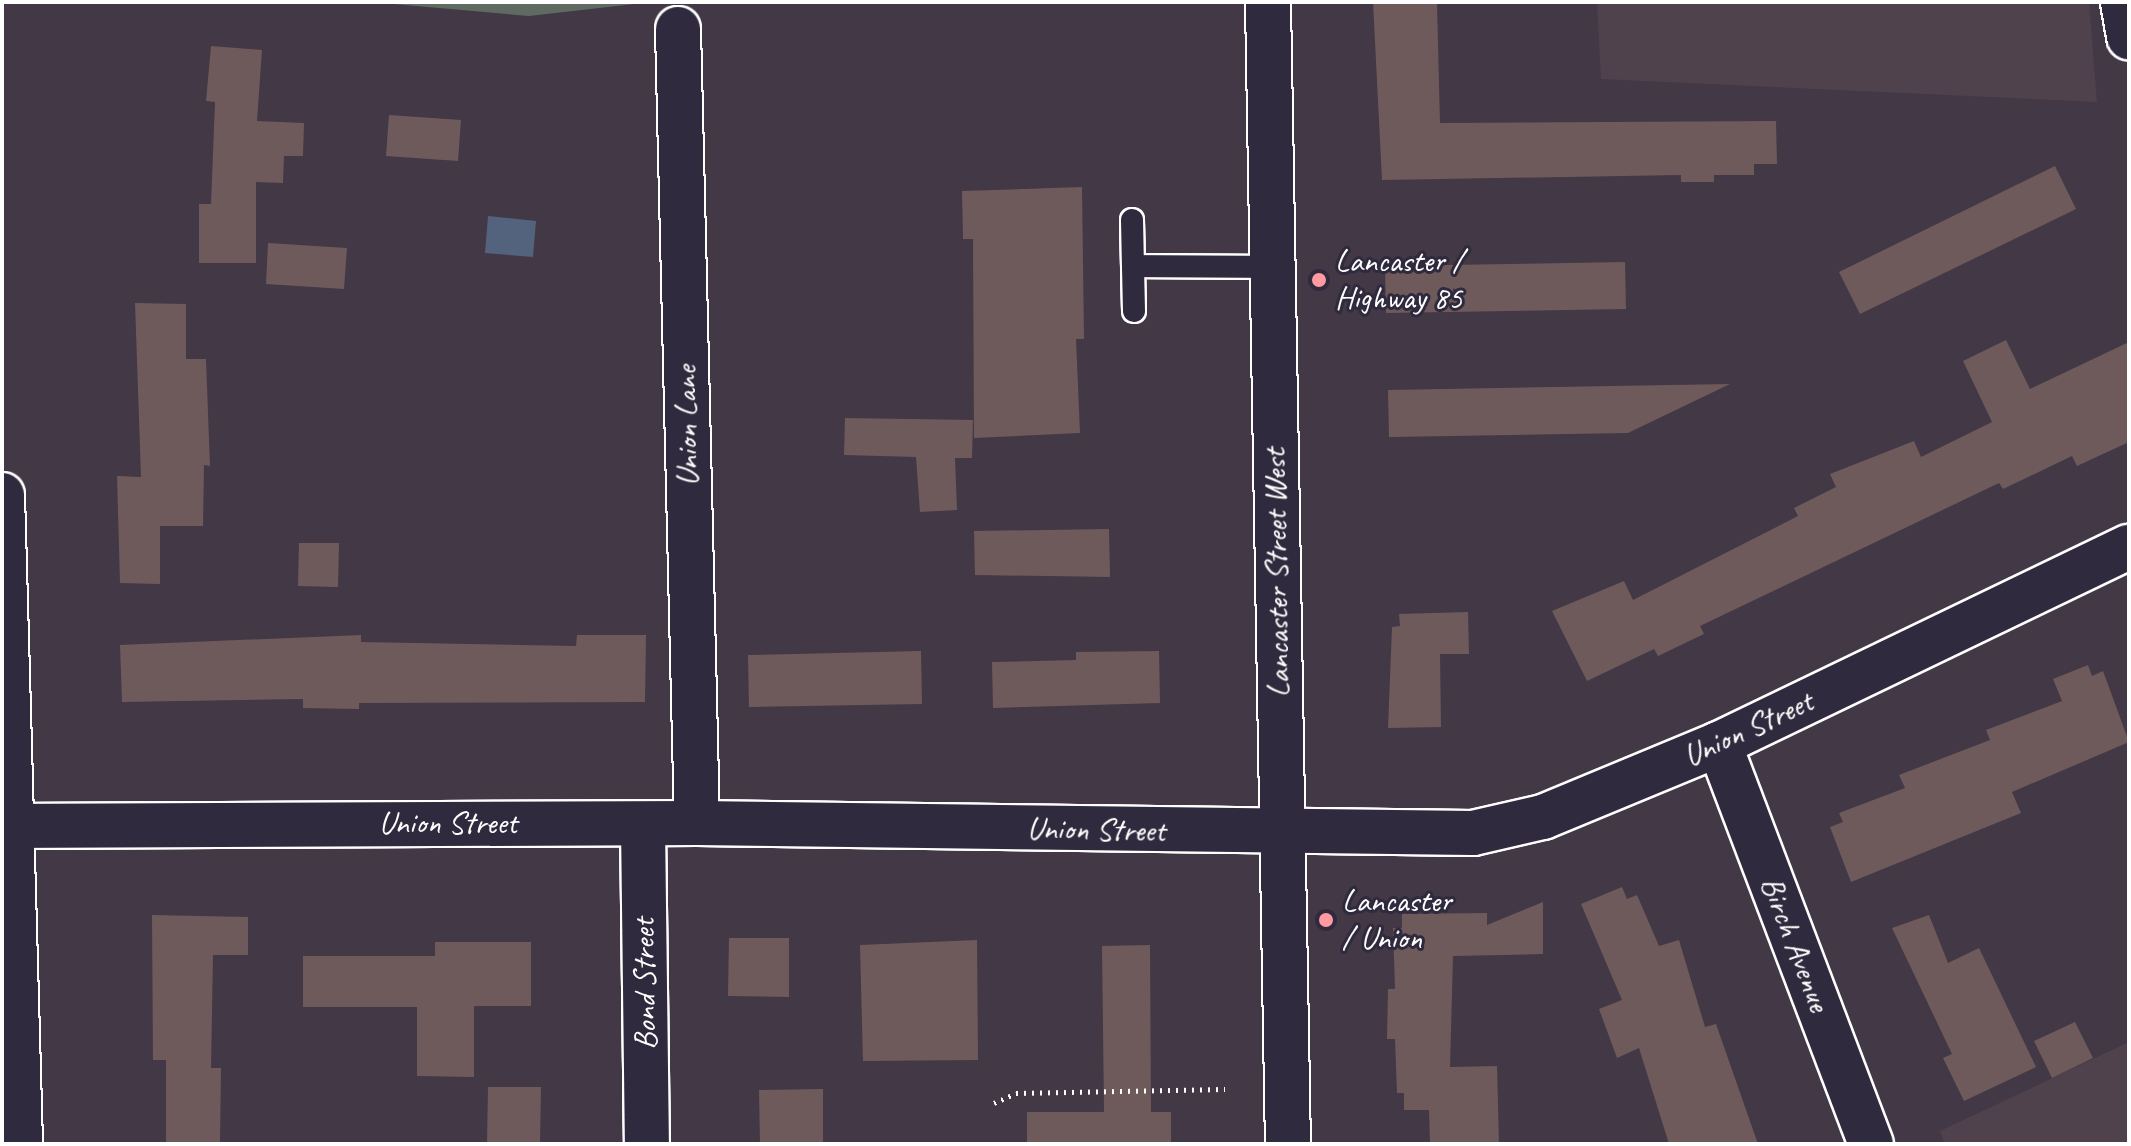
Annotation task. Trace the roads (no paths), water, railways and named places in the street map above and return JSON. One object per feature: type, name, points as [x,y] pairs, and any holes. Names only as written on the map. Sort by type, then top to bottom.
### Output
[{"type":"street","name":"Lancaster Street West","points":[[1268,2],[1288,1144]]},
{"type":"street","points":[[2123,2],[2129,37]]},
{"type":"street","name":"Union Lane","points":[[678,29],[697,823]]},
{"type":"street","points":[[2,495],[8,826],[20,1144]]},
{"type":"street","name":"Union Street","points":[[8,826],[697,823],[1281,834],[1473,833],[1543,817],[1719,744],[2129,547]]},
{"type":"street","name":"Birch Avenue","points":[[1719,744],[1871,1144]]},
{"type":"street","name":"Bond Street","points":[[643,824],[647,1144]]},
{"type":"lane","points":[[1132,220],[1134,311]]},
{"type":"lane","points":[[1133,266],[1273,267]]},
{"type":"water","points":[[488,216],[536,221],[533,257],[485,253]]},
{"type":"place","name":"Lancaster / Highway 85","points":[[1319,280]]},
{"type":"place","name":"Lancaster / Union","points":[[1326,920]]}]
